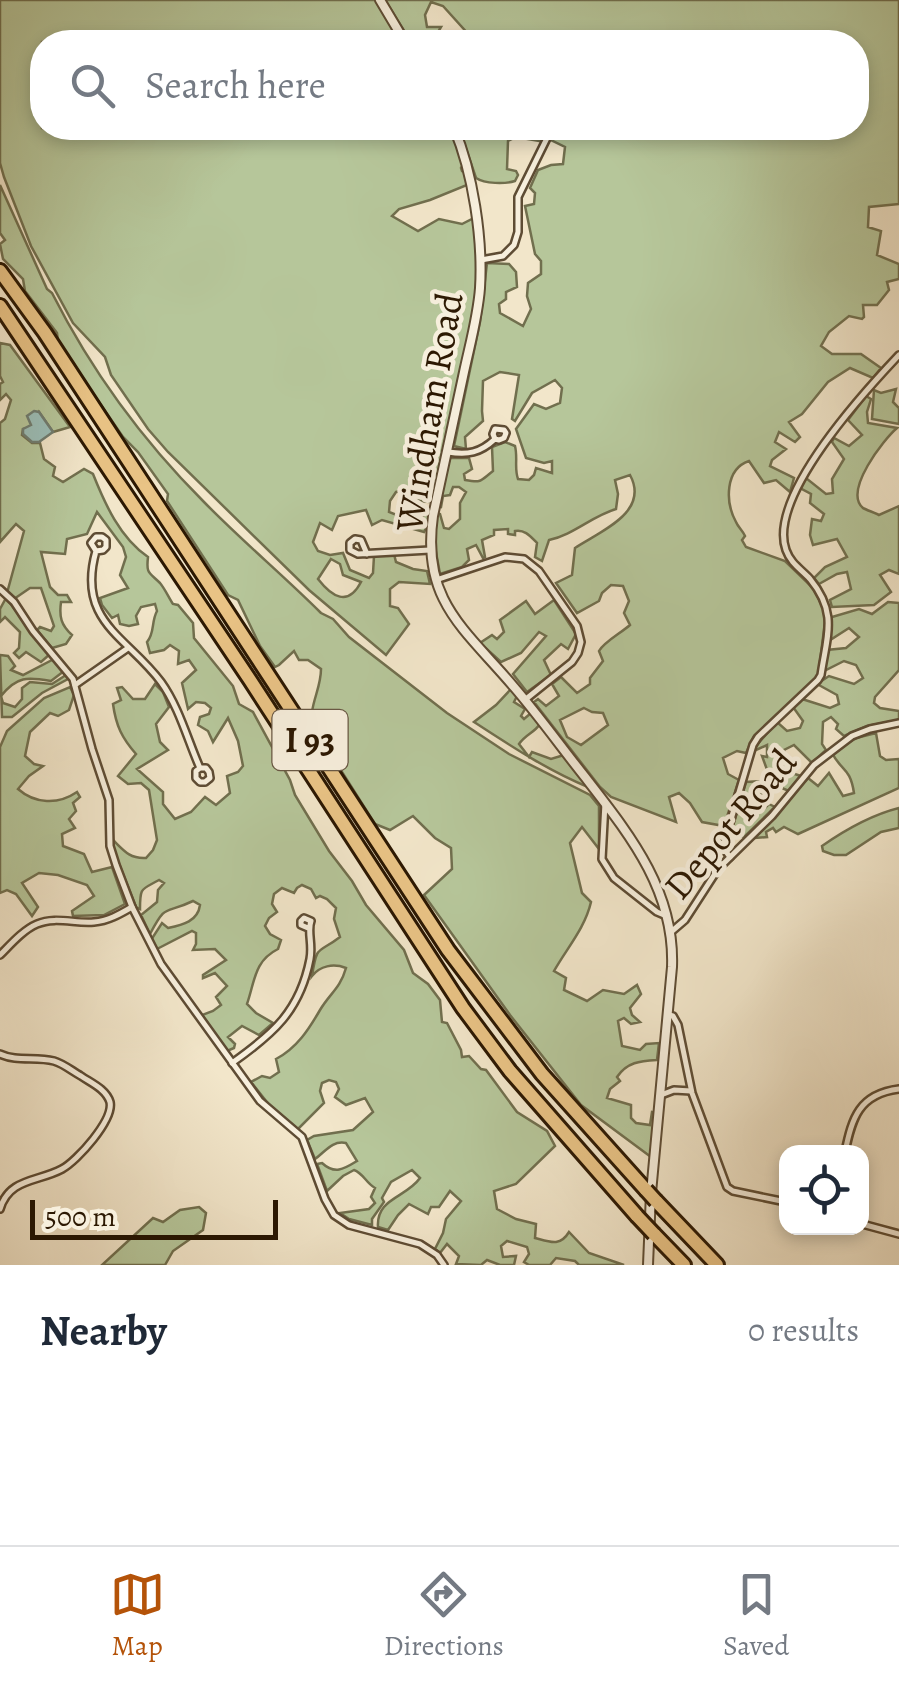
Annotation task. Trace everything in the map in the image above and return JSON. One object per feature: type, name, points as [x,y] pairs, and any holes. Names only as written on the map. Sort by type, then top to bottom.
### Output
[{"type":"highway","name":"I 93","points":[[0,271],[52,343],[448,950],[542,1074],[716,1265]]},
{"type":"highway","name":"I 93","points":[[0,306],[463,1008],[510,1070],[684,1265]]},
{"type":"street","points":[[380,0],[398,30]]},
{"type":"street","name":"Windham Road","points":[[458,140],[468,175],[481,260],[478,305],[433,516],[430,550],[436,580],[454,620],[525,700],[645,858],[672,932],[648,1265]]},
{"type":"street","points":[[481,260],[503,256],[514,245],[518,197],[546,140]]},
{"type":"street","points":[[730,857],[723,845],[753,745],[821,674],[829,610],[786,551],[783,532],[790,508],[800,479],[831,434],[899,355]]},
{"type":"street","points":[[447,452],[474,453],[495,439]]},
{"type":"street","points":[[367,554],[430,550]]},
{"type":"street","points":[[96,551],[92,577],[98,609],[108,628],[164,686],[200,768]]},
{"type":"street","points":[[436,580],[505,556],[524,559],[538,570],[577,626],[581,645],[572,662],[525,700]]},
{"type":"street","points":[[0,589],[75,684],[110,800],[110,846],[132,907],[161,964],[265,1108],[302,1137],[334,1215],[349,1225],[420,1244],[444,1265]]},
{"type":"street","points":[[75,684],[128,648]]},
{"type":"street","name":"Depot Road","points":[[672,932],[685,920],[718,869],[772,816],[808,771],[858,733],[899,723]]},
{"type":"street","points":[[605,803],[601,851],[604,863],[614,878],[667,916]]},
{"type":"street","points":[[0,955],[38,924],[53,920],[97,922],[132,907]]},
{"type":"street","points":[[232,1063],[269,1037],[303,988],[312,947],[308,928]]},
{"type":"street","points":[[668,1015],[678,1025],[691,1091],[727,1187],[741,1194],[779,1201]]},
{"type":"street","points":[[0,1054],[60,1064],[101,1089],[110,1106],[106,1121],[72,1163],[18,1184],[6,1194],[0,1209]]},
{"type":"street","points":[[661,1095],[674,1090],[691,1091]]},
{"type":"street","points":[[846,1145],[861,1107],[878,1094],[899,1090]]},
{"type":"street","points":[[869,1226],[899,1234]]},
{"type":"green space","points":[[0,0],[376,0],[395,30],[30,30],[30,140],[456,140],[467,185],[399,209],[392,216],[418,231],[439,219],[462,224],[474,218],[478,292],[434,496],[429,502],[419,501],[415,489],[396,492],[390,501],[389,512],[419,524],[425,513],[431,518],[424,532],[382,520],[372,525],[366,510],[338,516],[332,530],[320,523],[313,542],[318,551],[330,555],[343,553],[350,570],[369,578],[374,556],[394,554],[396,562],[427,571],[430,584],[399,582],[390,589],[390,606],[398,608],[409,624],[386,655],[309,590],[148,429],[111,375],[105,357],[73,323],[31,246],[0,163]],"holes":[[[331,559],[340,564],[343,575],[361,582],[345,597],[329,591],[318,579]]]},
{"type":"green space","points":[[385,0],[899,0],[899,204],[869,207],[868,227],[881,231],[877,255],[899,264],[899,279],[887,282],[889,290],[877,305],[863,305],[862,319],[849,316],[829,332],[821,346],[832,354],[861,354],[881,368],[873,378],[850,368],[828,382],[802,414],[789,422],[800,437],[795,442],[779,432],[775,442],[786,449],[770,466],[794,478],[790,492],[776,480],[764,483],[749,461],[735,471],[729,487],[732,514],[745,536],[742,540],[746,547],[785,561],[813,588],[826,614],[818,677],[754,736],[746,753],[737,751],[723,758],[728,774],[739,780],[724,826],[702,822],[679,793],[669,797],[676,822],[611,797],[534,702],[538,699],[546,706],[559,696],[552,684],[561,677],[577,693],[590,684],[603,661],[599,651],[630,625],[624,613],[629,601],[623,586],[611,585],[599,601],[577,613],[556,583],[572,575],[575,548],[628,510],[634,500],[630,475],[615,480],[616,509],[549,540],[542,561],[535,557],[537,543],[528,534],[494,530],[494,535],[482,540],[485,557],[476,545],[467,549],[469,560],[462,567],[440,574],[435,547],[436,513],[440,514],[444,528],[449,529],[460,519],[460,503],[466,492],[453,487],[450,495],[443,496],[441,507],[437,506],[450,458],[469,458],[472,469],[464,474],[465,480],[481,480],[493,471],[492,447],[505,442],[515,446],[518,479],[529,480],[536,468],[552,473],[552,461],[526,458],[516,429],[534,404],[546,409],[560,403],[562,388],[555,380],[532,393],[515,421],[512,419],[519,375],[500,372],[483,381],[483,421],[465,437],[466,449],[454,446],[480,322],[487,263],[509,264],[516,272],[517,287],[506,292],[506,299],[499,304],[500,313],[523,326],[531,309],[528,283],[541,274],[541,261],[535,254],[525,206],[534,204],[535,193],[530,188],[538,170],[563,164],[565,147],[551,140],[869,140],[869,30],[465,30],[443,6],[431,2],[425,15],[427,27],[441,27],[404,30]],"holes":[[[584,708],[603,713],[608,725],[581,745],[567,737],[560,720]]]},
{"type":"green space","points":[[463,140],[510,140],[507,169],[516,171],[515,181],[501,183],[476,178]]},
{"type":"green space","points":[[0,185],[47,289],[101,377],[139,429],[204,502],[321,613],[447,713],[509,754],[590,795],[599,806],[599,849],[582,827],[570,843],[582,893],[591,902],[580,929],[554,971],[566,978],[564,990],[587,1001],[603,990],[624,994],[637,985],[641,994],[630,1008],[640,1022],[631,1024],[624,1018],[618,1021],[622,1046],[640,1050],[646,1044],[659,1043],[657,1060],[625,1068],[607,1098],[631,1105],[631,1118],[636,1123],[650,1125],[652,1112],[657,1113],[651,1157],[581,1105],[424,895],[452,869],[451,848],[413,816],[390,830],[375,824],[342,772],[334,750],[324,741],[322,725],[312,712],[321,669],[308,660],[299,660],[294,651],[275,667],[238,600],[228,595],[167,501],[168,494],[65,353],[57,333],[25,291],[23,279],[3,259]]},
{"type":"green space","points":[[0,343],[10,345],[70,427],[53,432],[39,412],[22,435],[32,443],[40,443],[44,459],[55,467],[53,476],[63,482],[84,469],[93,474],[121,530],[148,557],[149,572],[193,623],[194,638],[233,686],[239,704],[253,712],[329,851],[366,905],[404,950],[413,973],[440,1000],[442,1022],[447,1023],[462,1057],[469,1056],[486,1070],[517,1112],[547,1131],[555,1146],[516,1184],[494,1191],[497,1209],[536,1224],[535,1238],[558,1242],[569,1232],[589,1253],[624,1265],[579,1265],[556,1258],[550,1265],[529,1265],[524,1262],[529,1254],[527,1247],[507,1241],[501,1246],[503,1257],[516,1256],[514,1265],[487,1260],[481,1265],[456,1264],[459,1256],[447,1244],[440,1253],[435,1249],[446,1219],[461,1201],[450,1191],[439,1207],[431,1207],[428,1214],[409,1204],[388,1230],[378,1227],[387,1204],[420,1178],[412,1170],[391,1182],[372,1225],[340,1213],[369,1209],[375,1203],[371,1197],[375,1188],[354,1170],[327,1191],[317,1164],[339,1170],[357,1161],[346,1143],[333,1145],[315,1159],[307,1140],[353,1130],[373,1112],[365,1098],[346,1105],[335,1097],[339,1089],[336,1082],[322,1083],[324,1103],[298,1129],[274,1111],[251,1082],[279,1072],[276,1059],[302,1038],[344,975],[346,968],[332,966],[312,976],[317,954],[340,937],[334,919],[336,908],[327,899],[316,898],[311,889],[302,885],[294,893],[282,888],[274,894],[272,904],[277,912],[265,926],[281,940],[278,949],[260,966],[247,1004],[273,1023],[259,1035],[242,1026],[228,1037],[235,1044],[227,1051],[202,1015],[221,1005],[216,997],[227,986],[215,973],[203,975],[226,960],[215,949],[193,950],[196,933],[192,931],[157,949],[151,940],[162,923],[168,928],[184,924],[193,919],[200,905],[193,901],[167,911],[150,934],[141,915],[157,902],[158,890],[164,883],[159,880],[145,888],[140,909],[136,907],[112,846],[113,840],[131,856],[146,858],[157,840],[149,790],[141,783],[128,784],[118,776],[136,754],[116,719],[113,704],[121,700],[117,688],[122,687],[133,699],[145,699],[155,684],[163,692],[169,707],[156,724],[160,742],[168,750],[137,769],[163,792],[163,804],[175,819],[191,812],[205,797],[216,805],[230,793],[227,776],[243,766],[238,741],[228,718],[213,742],[208,731],[198,725],[200,717],[209,714],[211,708],[196,702],[188,709],[182,683],[196,670],[189,660],[178,664],[179,651],[170,645],[150,653],[147,642],[157,611],[155,604],[141,607],[136,616],[138,624],[129,626],[120,624],[118,615],[112,618],[102,605],[100,598],[128,588],[120,575],[126,557],[123,547],[97,512],[87,534],[67,539],[65,554],[41,552],[50,587],[58,595],[67,595],[71,602],[61,602],[62,620],[72,635],[66,644],[52,648],[37,630],[40,627],[51,631],[54,626],[41,588],[30,588],[14,599],[7,593],[24,531],[16,524],[0,542],[0,423],[11,400],[6,394],[0,400]]},
{"type":"green space","points":[[896,389],[893,402],[899,408],[899,424],[872,419],[874,390],[881,393]]},
{"type":"green space","points":[[866,396],[871,399],[868,423],[897,428],[868,466],[858,500],[863,508],[879,515],[899,506],[899,574],[889,570],[880,575],[891,592],[874,605],[832,607],[830,600],[851,589],[847,572],[819,584],[814,578],[825,567],[847,557],[837,539],[813,545],[812,519],[821,521],[824,514],[810,503],[811,494],[800,488],[806,478],[826,494],[833,493],[832,479],[844,459],[832,442],[834,438],[849,446],[862,435],[848,420]]},
{"type":"green space","points":[[6,598],[50,654],[41,662],[26,652],[19,658],[14,653],[19,648],[20,632],[5,617],[0,622],[0,609]]},
{"type":"green space","points":[[554,600],[576,634],[568,649],[561,644],[544,660],[551,675],[527,692],[513,674],[546,636],[539,632],[521,653],[501,662],[480,643],[492,635],[497,639],[504,632],[500,620],[526,601],[535,614]]},
{"type":"green space","points":[[888,602],[899,603],[899,670],[874,703],[899,711],[899,720],[867,726],[844,736],[831,717],[823,722],[822,744],[826,750],[812,763],[794,745],[784,750],[785,771],[801,776],[789,791],[772,784],[763,791],[755,804],[764,809],[769,804],[775,807],[744,837],[731,832],[746,782],[762,781],[769,775],[762,756],[767,757],[767,745],[756,750],[755,747],[777,722],[787,731],[800,728],[803,721],[793,707],[802,699],[830,708],[839,704],[837,695],[817,684],[829,676],[854,684],[863,678],[856,665],[844,661],[824,671],[827,650],[846,648],[859,637],[849,628],[827,642],[832,617],[859,609],[872,614]]},
{"type":"green space","points":[[0,655],[8,656],[15,666],[11,670],[23,675],[54,659],[64,671],[51,681],[18,681],[1,696]]},
{"type":"green space","points":[[66,675],[68,679],[42,693],[12,717],[2,717],[1,697],[3,703],[15,707],[22,699],[22,688],[30,682],[52,684]]},
{"type":"green space","points":[[70,687],[74,695],[69,710],[58,716],[50,713],[30,732],[25,756],[43,766],[18,789],[47,801],[77,792],[80,797],[73,803],[76,811],[69,819],[75,828],[62,834],[63,846],[84,854],[92,872],[112,867],[125,904],[104,915],[73,916],[72,911],[94,896],[87,885],[39,873],[22,883],[38,907],[32,916],[16,894],[7,890],[0,893],[0,747],[7,731],[44,698]]},
{"type":"green space","points":[[511,689],[517,696],[514,702],[525,709],[521,716],[524,719],[531,713],[540,724],[519,744],[529,757],[474,722]]},
{"type":"green space","points":[[876,733],[880,756],[886,760],[899,759],[899,788],[798,834],[784,827],[776,832],[773,828],[766,832],[767,837],[754,838],[808,778],[818,786],[829,773],[843,796],[854,793],[848,774],[832,753],[856,738]]},
{"type":"green space","points":[[532,752],[551,759],[564,755],[588,787],[558,773],[529,757]]},
{"type":"green space","points":[[899,808],[899,828],[881,832],[846,855],[823,851],[822,846],[849,829]]},
{"type":"green space","points":[[199,1207],[206,1213],[203,1230],[173,1251],[165,1265],[102,1265],[153,1218],[163,1222],[180,1210]]},
{"type":"water","points":[[39,412],[53,432],[39,442],[32,442],[23,434],[23,429],[31,425],[27,416]]}]
